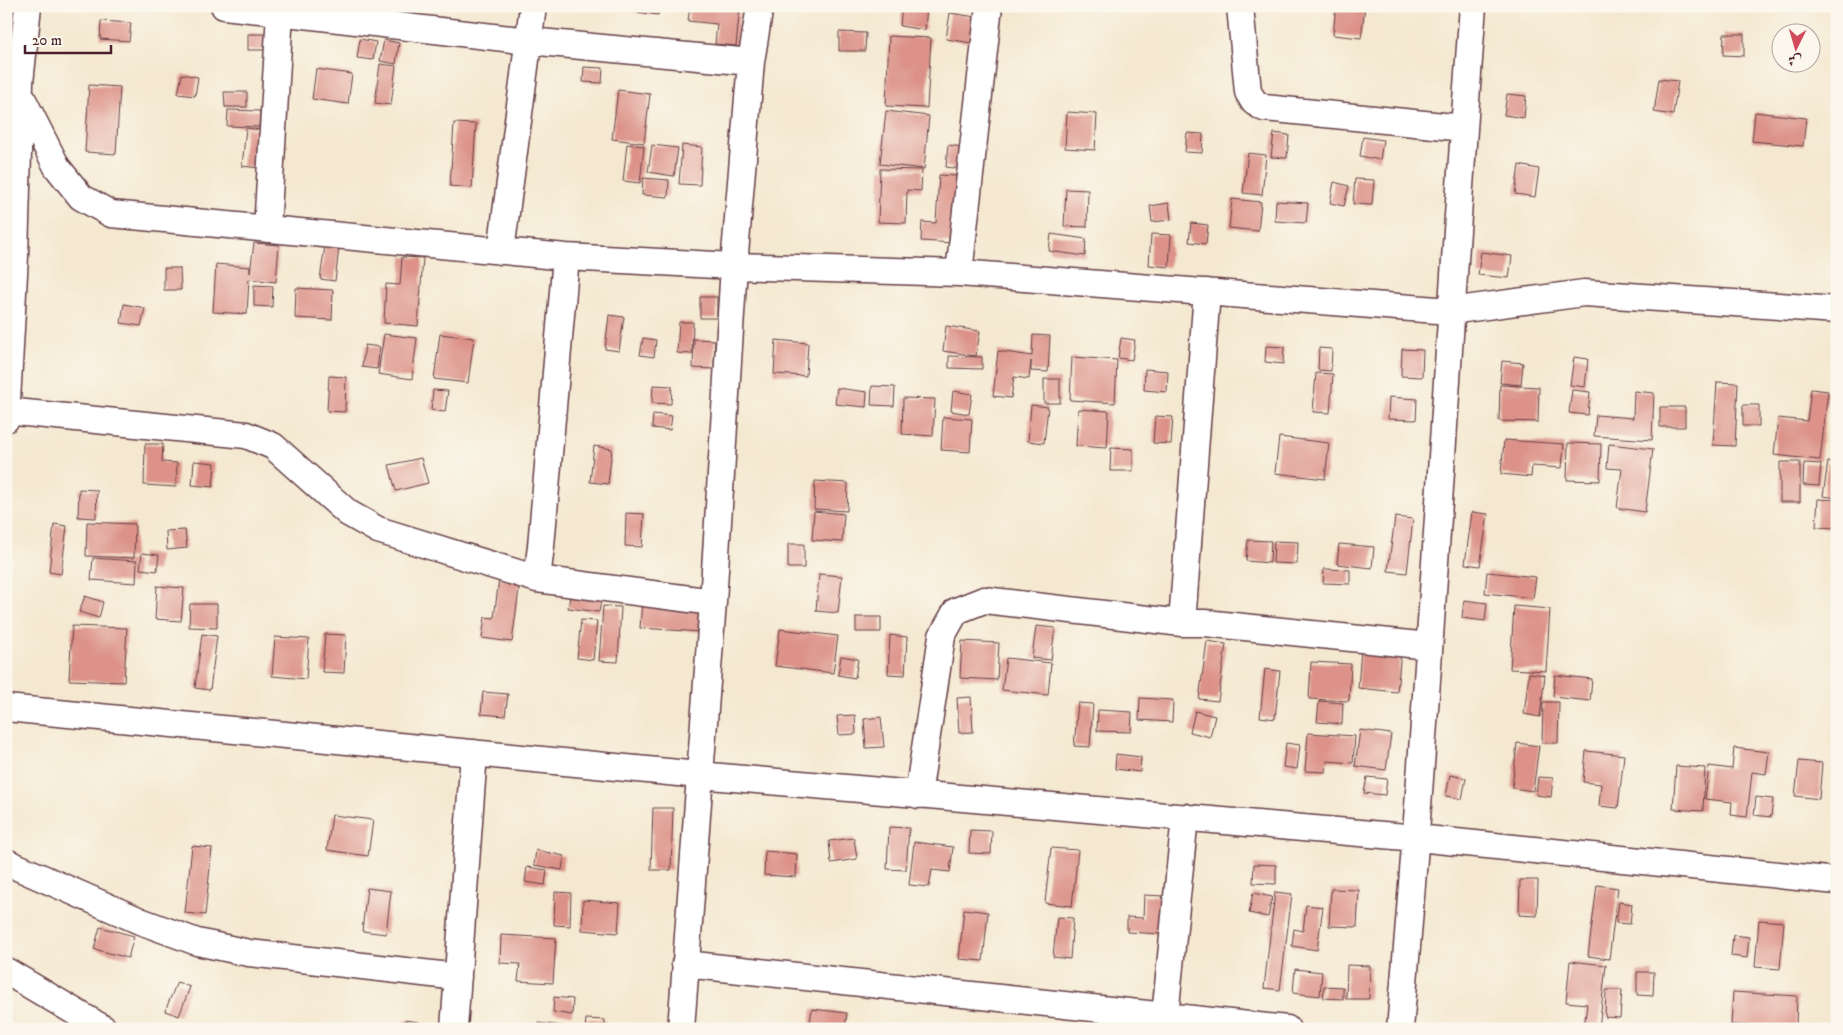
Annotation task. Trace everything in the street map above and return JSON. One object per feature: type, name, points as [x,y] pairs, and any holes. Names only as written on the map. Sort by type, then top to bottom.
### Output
[{"type":"street","points":[[28,6],[16,85],[7,414],[246,435],[273,446],[348,513],[378,530],[537,580],[712,602]]},
{"type":"street","points":[[224,6],[280,13],[377,15],[528,41],[751,62]]},
{"type":"street","points":[[501,251],[533,6]]},
{"type":"street","points":[[681,1029],[734,266],[751,62],[760,6]]},
{"type":"street","points":[[960,273],[989,6]]},
{"type":"street","points":[[1240,6],[1248,92],[1254,102],[1264,108],[1464,128]]},
{"type":"street","points":[[1400,1029],[1417,838],[1450,311],[1473,6]]},
{"type":"street","points":[[267,230],[280,13]]},
{"type":"street","points":[[16,85],[57,167],[81,197],[111,214],[566,257],[734,266],[960,273],[1450,311],[1584,293],[1837,310]]},
{"type":"street","points":[[537,580],[566,257]]},
{"type":"street","points":[[1182,623],[1207,292]]},
{"type":"street","points":[[918,795],[942,636],[956,611],[984,600],[1182,623],[1205,623],[1429,646]]},
{"type":"street","points":[[6,708],[699,776],[1417,838],[1837,881]]},
{"type":"street","points":[[454,1029],[474,753]]},
{"type":"street","points":[[1165,1016],[1185,818]]},
{"type":"street","points":[[6,862],[140,921],[196,942],[249,952],[458,977]]},
{"type":"street","points":[[685,964],[1287,1029]]},
{"type":"street","points":[[6,971],[104,1029]]},
{"type":"building","points":[[622,6],[660,6],[658,15],[621,10]]},
{"type":"building","points":[[690,6],[740,6],[736,46],[715,44],[717,24],[688,21]]},
{"type":"building","points":[[902,6],[927,6],[925,30],[900,26]]},
{"type":"building","points":[[1336,6],[1365,6],[1361,38],[1333,35]]},
{"type":"building","points":[[950,13],[976,17],[972,43],[946,39]]},
{"type":"building","points":[[101,21],[131,23],[129,41],[100,39]]},
{"type":"building","points":[[839,32],[866,33],[865,51],[839,51]]},
{"type":"building","points":[[248,34],[267,34],[266,50],[248,50]]},
{"type":"building","points":[[1724,34],[1744,34],[1744,56],[1723,55]]},
{"type":"building","points":[[889,36],[931,38],[927,108],[886,106]]},
{"type":"building","points":[[360,39],[376,42],[373,60],[357,58]]},
{"type":"building","points":[[384,40],[399,43],[396,64],[380,61]]},
{"type":"building","points":[[380,64],[396,66],[391,105],[375,103]]},
{"type":"building","points":[[584,67],[603,68],[602,83],[583,82]]},
{"type":"building","points":[[316,69],[352,74],[348,104],[312,99]]},
{"type":"building","points":[[182,74],[198,77],[195,96],[178,94]]},
{"type":"building","points":[[1659,79],[1678,81],[1673,115],[1654,112]]},
{"type":"building","points":[[89,85],[120,87],[116,154],[85,152]]},
{"type":"building","points":[[618,90],[650,94],[644,143],[612,139]]},
{"type":"building","points":[[224,92],[247,92],[247,107],[225,107]]},
{"type":"building","points":[[1507,94],[1526,96],[1524,118],[1504,115]]},
{"type":"building","points":[[228,110],[260,111],[259,127],[227,126]]},
{"type":"building","points":[[886,111],[929,116],[924,169],[880,164]]},
{"type":"building","points":[[1067,112],[1097,114],[1095,150],[1065,148]]},
{"type":"building","points":[[1755,112],[1806,118],[1803,146],[1752,141]]},
{"type":"building","points":[[454,123],[476,124],[472,188],[450,186]]},
{"type":"building","points":[[246,128],[262,130],[259,168],[242,166]]},
{"type":"building","points":[[1187,133],[1203,134],[1202,153],[1185,152]]},
{"type":"building","points":[[1274,133],[1289,135],[1287,158],[1271,157]]},
{"type":"building","points":[[1363,137],[1383,140],[1380,160],[1360,156]]},
{"type":"building","points":[[627,144],[644,146],[640,183],[623,181]]},
{"type":"building","points":[[652,145],[678,148],[674,176],[648,172]]},
{"type":"building","points":[[682,145],[702,147],[700,185],[679,184]]},
{"type":"building","points":[[948,145],[963,147],[961,169],[946,167]]},
{"type":"building","points":[[1248,153],[1266,155],[1262,195],[1243,193]]},
{"type":"building","points":[[1519,165],[1539,169],[1535,197],[1515,194]]},
{"type":"building","points":[[880,169],[922,170],[921,191],[907,190],[906,223],[878,222]]},
{"type":"building","points":[[939,175],[957,176],[953,243],[921,241],[922,222],[936,223]]},
{"type":"building","points":[[643,178],[669,180],[668,197],[642,195]]},
{"type":"building","points":[[1355,179],[1374,180],[1372,205],[1353,204]]},
{"type":"building","points":[[1334,182],[1349,186],[1344,206],[1330,203]]},
{"type":"building","points":[[1066,189],[1088,190],[1087,227],[1064,226]]},
{"type":"building","points":[[1232,199],[1261,202],[1258,231],[1229,228]]},
{"type":"building","points":[[1276,201],[1308,203],[1306,223],[1275,221]]},
{"type":"building","points":[[1169,203],[1171,220],[1152,222],[1150,206]]},
{"type":"building","points":[[1191,223],[1208,225],[1206,244],[1189,242]]},
{"type":"building","points":[[1051,234],[1086,239],[1085,256],[1049,251]]},
{"type":"building","points":[[1151,234],[1171,235],[1169,267],[1149,265]]},
{"type":"building","points":[[254,243],[279,245],[276,282],[249,279],[247,314],[213,312],[216,264],[250,267],[250,273]]},
{"type":"building","points":[[325,246],[339,248],[335,281],[320,279]]},
{"type":"building","points":[[1481,252],[1512,256],[1509,278],[1478,275]]},
{"type":"building","points":[[402,257],[423,258],[418,326],[384,323],[386,284],[400,285]]},
{"type":"building","points":[[164,268],[180,268],[181,290],[164,290]]},
{"type":"building","points":[[254,285],[273,286],[272,307],[254,306]]},
{"type":"building","points":[[296,288],[333,290],[332,320],[295,318]]},
{"type":"building","points":[[700,297],[717,297],[717,318],[700,318]]},
{"type":"building","points":[[124,304],[145,308],[141,326],[121,323]]},
{"type":"building","points":[[609,315],[624,317],[619,351],[605,349]]},
{"type":"building","points":[[679,322],[693,322],[692,354],[677,353]]},
{"type":"building","points":[[946,326],[980,331],[976,356],[943,351]]},
{"type":"building","points":[[384,334],[417,338],[412,379],[378,374]]},
{"type":"building","points":[[440,334],[474,338],[468,383],[434,379]]},
{"type":"building","points":[[1033,335],[1050,336],[1048,372],[1031,371],[1031,361],[1029,379],[1014,377],[1011,398],[993,396],[998,351],[1032,356]]},
{"type":"building","points":[[643,338],[656,340],[654,357],[640,355]]},
{"type":"building","points":[[1121,338],[1135,340],[1132,360],[1118,358]]},
{"type":"building","points":[[694,339],[715,340],[714,369],[693,368]]},
{"type":"building","points":[[776,340],[808,343],[806,376],[774,374]]},
{"type":"building","points":[[365,345],[380,347],[377,369],[362,367]]},
{"type":"building","points":[[1266,346],[1284,347],[1283,364],[1265,362]]},
{"type":"building","points":[[1319,348],[1332,349],[1331,371],[1318,370]]},
{"type":"building","points":[[1402,349],[1423,350],[1422,377],[1401,376]]},
{"type":"building","points":[[949,356],[982,357],[982,369],[949,368]]},
{"type":"building","points":[[1072,357],[1117,360],[1115,403],[1070,400]]},
{"type":"building","points":[[1574,357],[1588,359],[1585,387],[1570,385]]},
{"type":"building","points":[[1502,361],[1523,363],[1521,385],[1500,383]]},
{"type":"building","points":[[1145,369],[1168,371],[1167,392],[1144,390]]},
{"type":"building","points":[[1316,373],[1333,374],[1330,413],[1313,412]]},
{"type":"building","points":[[329,376],[346,377],[345,412],[327,411]]},
{"type":"building","points":[[1044,379],[1060,379],[1060,403],[1044,403]]},
{"type":"building","points":[[1717,382],[1738,383],[1735,446],[1713,445]]},
{"type":"building","points":[[653,385],[672,386],[671,404],[652,403]]},
{"type":"building","points":[[1500,385],[1539,387],[1538,422],[1499,421]]},
{"type":"building","points":[[872,386],[895,387],[894,406],[871,405]]},
{"type":"building","points":[[837,388],[867,392],[866,407],[835,404]]},
{"type":"building","points":[[1811,389],[1828,391],[1820,460],[1774,455],[1778,418],[1807,421]]},
{"type":"building","points":[[433,390],[448,391],[445,412],[431,410]]},
{"type":"building","points":[[1572,390],[1590,392],[1588,415],[1569,413]]},
{"type":"building","points":[[953,391],[972,394],[969,414],[951,411]]},
{"type":"building","points":[[1634,391],[1654,393],[1652,440],[1594,436],[1596,415],[1633,418]]},
{"type":"building","points":[[1389,397],[1417,399],[1416,420],[1388,419]]},
{"type":"building","points":[[903,398],[935,399],[933,436],[902,434]]},
{"type":"building","points":[[1031,405],[1048,407],[1044,443],[1028,441]]},
{"type":"building","points":[[1743,405],[1759,405],[1759,426],[1743,426]]},
{"type":"building","points":[[1660,407],[1685,407],[1685,427],[1660,427]]},
{"type":"building","points":[[1078,409],[1109,411],[1107,448],[1076,446]]},
{"type":"building","points":[[653,414],[672,416],[670,430],[652,428]]},
{"type":"building","points":[[1155,416],[1173,417],[1171,444],[1153,443]]},
{"type":"building","points":[[943,417],[972,419],[970,452],[941,450]]},
{"type":"building","points":[[1279,437],[1329,443],[1325,479],[1275,473]]},
{"type":"building","points":[[1504,440],[1564,444],[1562,468],[1532,466],[1531,477],[1501,474]]},
{"type":"building","points":[[1568,443],[1601,444],[1600,481],[1567,480]]},
{"type":"building","points":[[145,444],[163,444],[162,462],[177,463],[176,487],[144,485]]},
{"type":"building","points":[[1609,444],[1653,449],[1645,512],[1617,508],[1622,469],[1607,468]]},
{"type":"building","points":[[594,446],[612,449],[608,484],[590,482]]},
{"type":"building","points":[[1111,448],[1133,449],[1133,471],[1110,471]]},
{"type":"building","points":[[421,458],[428,483],[396,491],[389,465]]},
{"type":"building","points":[[194,461],[215,463],[213,487],[192,485]]},
{"type":"building","points":[[1780,462],[1800,462],[1800,502],[1780,502]]},
{"type":"building","points":[[1828,462],[1837,463],[1837,498],[1823,496]]},
{"type":"building","points":[[1804,463],[1821,464],[1819,486],[1803,485]]},
{"type":"building","points":[[815,481],[848,483],[847,511],[814,509]]},
{"type":"building","points":[[79,489],[97,490],[96,518],[78,517]]},
{"type":"building","points":[[1818,499],[1837,500],[1837,528],[1816,527]]},
{"type":"building","points":[[814,511],[844,514],[842,542],[812,540]]},
{"type":"building","points":[[1472,512],[1488,514],[1480,566],[1465,564]]},
{"type":"building","points":[[626,513],[644,514],[642,547],[625,546]]},
{"type":"building","points":[[1395,517],[1413,519],[1407,573],[1388,571]]},
{"type":"building","points":[[87,522],[135,524],[134,558],[86,556]]},
{"type":"building","points":[[54,524],[67,526],[61,574],[49,572]]},
{"type":"building","points":[[185,530],[187,548],[167,550],[166,531]]},
{"type":"building","points":[[1248,540],[1271,541],[1270,563],[1246,561]]},
{"type":"building","points":[[1274,541],[1298,542],[1297,564],[1273,563]]},
{"type":"building","points":[[788,544],[804,544],[804,568],[788,568]]},
{"type":"building","points":[[1339,544],[1374,547],[1372,568],[1337,564]]},
{"type":"building","points":[[142,553],[159,555],[157,571],[140,569]]},
{"type":"building","points":[[93,558],[137,561],[136,583],[91,580]]},
{"type":"building","points":[[1324,569],[1350,570],[1350,584],[1323,583]]},
{"type":"building","points":[[1487,572],[1536,577],[1533,598],[1485,593]]},
{"type":"building","points":[[819,574],[842,576],[838,613],[816,611]]},
{"type":"building","points":[[499,579],[520,581],[512,642],[482,638],[485,617],[494,618]]},
{"type":"building","points":[[157,586],[184,588],[181,621],[155,619]]},
{"type":"building","points":[[571,591],[602,595],[599,612],[568,608]]},
{"type":"building","points":[[85,596],[103,602],[99,618],[79,612]]},
{"type":"building","points":[[642,599],[703,604],[701,632],[640,628]]},
{"type":"building","points":[[1464,600],[1487,603],[1485,621],[1462,618]]},
{"type":"building","points":[[190,604],[217,604],[217,628],[189,627]]},
{"type":"building","points":[[603,606],[621,607],[618,662],[599,661]]},
{"type":"building","points":[[1514,606],[1550,609],[1546,671],[1510,669]]},
{"type":"building","points":[[856,617],[881,617],[881,632],[856,632]]},
{"type":"building","points":[[581,620],[597,621],[593,660],[577,658]]},
{"type":"building","points":[[72,626],[127,628],[124,682],[69,680]]},
{"type":"building","points":[[1036,626],[1055,628],[1051,660],[1032,658]]},
{"type":"building","points":[[780,629],[838,636],[833,673],[775,666]]},
{"type":"building","points":[[202,634],[217,636],[210,690],[195,688]]},
{"type":"building","points":[[325,634],[346,635],[344,673],[322,672]]},
{"type":"building","points":[[890,635],[907,637],[905,675],[888,674]]},
{"type":"building","points":[[275,637],[309,639],[306,679],[272,676]]},
{"type":"building","points":[[962,641],[999,643],[997,680],[960,678]]},
{"type":"building","points":[[1207,641],[1226,644],[1218,701],[1199,699]]},
{"type":"building","points":[[1361,649],[1401,652],[1397,692],[1358,688]]},
{"type":"building","points":[[841,656],[858,659],[855,678],[838,675]]},
{"type":"building","points":[[1006,658],[1051,663],[1048,695],[1002,690]]},
{"type":"building","points":[[1311,662],[1351,664],[1349,701],[1309,699]]},
{"type":"building","points":[[1265,669],[1280,671],[1275,719],[1260,717]]},
{"type":"building","points":[[1529,673],[1545,675],[1540,717],[1524,714]]},
{"type":"building","points":[[1555,675],[1592,679],[1590,701],[1553,697]]},
{"type":"building","points":[[483,692],[508,694],[505,716],[481,714]]},
{"type":"building","points":[[971,697],[973,732],[959,733],[957,698]]},
{"type":"building","points":[[1140,698],[1173,700],[1172,722],[1139,720]]},
{"type":"building","points":[[1319,701],[1343,703],[1342,724],[1317,722]]},
{"type":"building","points":[[1543,702],[1559,702],[1558,743],[1542,743]]},
{"type":"building","points":[[1078,703],[1093,704],[1090,747],[1074,746]]},
{"type":"building","points":[[1098,710],[1132,712],[1131,732],[1097,731]]},
{"type":"building","points":[[1195,711],[1215,716],[1210,737],[1190,732]]},
{"type":"building","points":[[855,715],[856,734],[839,735],[837,716]]},
{"type":"building","points":[[881,717],[884,747],[866,748],[864,719]]},
{"type":"building","points":[[1360,730],[1391,734],[1386,770],[1355,766]]},
{"type":"building","points":[[1308,733],[1355,736],[1353,763],[1327,761],[1326,772],[1305,771]]},
{"type":"building","points":[[1286,743],[1300,745],[1297,769],[1283,767]]},
{"type":"building","points":[[1517,743],[1539,746],[1533,791],[1512,788]]},
{"type":"building","points":[[1734,748],[1769,752],[1766,774],[1752,772],[1747,817],[1731,815],[1732,802],[1705,799],[1709,766],[1732,769]]},
{"type":"building","points":[[1586,751],[1624,755],[1618,808],[1599,806],[1601,784],[1583,782]]},
{"type":"building","points":[[1116,754],[1141,757],[1140,772],[1115,769]]},
{"type":"building","points":[[1799,761],[1822,763],[1819,799],[1795,796]]},
{"type":"building","points":[[1676,766],[1705,768],[1703,811],[1673,809]]},
{"type":"building","points":[[1450,775],[1466,778],[1462,799],[1446,796]]},
{"type":"building","points":[[1367,777],[1387,779],[1385,795],[1364,793]]},
{"type":"building","points":[[1538,777],[1553,778],[1551,797],[1536,795]]},
{"type":"building","points":[[1756,797],[1773,799],[1771,817],[1754,815]]},
{"type":"building","points":[[653,808],[673,808],[671,870],[651,870]]},
{"type":"building","points":[[332,815],[373,820],[368,856],[327,850]]},
{"type":"building","points":[[889,827],[909,828],[906,870],[887,869]]},
{"type":"building","points":[[970,830],[992,831],[991,854],[969,853]]},
{"type":"building","points":[[854,838],[857,859],[831,863],[829,841]]},
{"type":"building","points":[[914,842],[953,847],[950,872],[932,870],[929,887],[909,885]]},
{"type":"building","points":[[192,846],[212,848],[205,915],[185,913]]},
{"type":"building","points":[[1051,848],[1078,850],[1072,906],[1045,903]]},
{"type":"building","points":[[536,850],[564,856],[562,870],[534,865]]},
{"type":"building","points":[[765,851],[797,854],[796,877],[764,875]]},
{"type":"building","points":[[1254,864],[1276,865],[1276,884],[1253,883]]},
{"type":"building","points":[[527,867],[547,870],[545,885],[525,882]]},
{"type":"building","points":[[1520,880],[1538,880],[1537,916],[1519,915]]},
{"type":"building","points":[[1597,885],[1618,888],[1609,959],[1588,956]]},
{"type":"building","points":[[367,888],[391,891],[386,934],[362,931]]},
{"type":"building","points":[[1331,889],[1359,890],[1357,927],[1329,926]]},
{"type":"building","points":[[555,892],[571,893],[570,926],[554,925]]},
{"type":"building","points":[[1275,892],[1292,894],[1280,990],[1264,988]]},
{"type":"building","points":[[1253,893],[1272,897],[1268,917],[1249,913]]},
{"type":"building","points":[[1144,895],[1163,896],[1161,934],[1127,932],[1127,917],[1143,918]]},
{"type":"building","points":[[583,900],[620,903],[618,933],[582,930]]},
{"type":"building","points":[[1619,902],[1632,904],[1630,924],[1616,923]]},
{"type":"building","points":[[1306,905],[1323,907],[1317,950],[1292,946],[1294,929],[1303,931]]},
{"type":"building","points":[[964,909],[988,912],[983,961],[959,959]]},
{"type":"building","points":[[1057,917],[1073,918],[1070,959],[1053,957]]},
{"type":"building","points":[[1759,920],[1784,922],[1780,969],[1755,967]]},
{"type":"building","points":[[100,927],[134,936],[128,958],[94,949]]},
{"type":"building","points":[[501,935],[556,938],[553,983],[518,981],[520,964],[500,963]]},
{"type":"building","points":[[1733,935],[1749,937],[1747,958],[1731,956]]},
{"type":"building","points":[[1570,961],[1606,965],[1599,1029],[1584,1028],[1587,1004],[1566,1002]]},
{"type":"building","points":[[1347,965],[1370,966],[1369,999],[1346,999]]},
{"type":"building","points":[[1295,969],[1322,972],[1320,996],[1293,993]]},
{"type":"building","points":[[1637,972],[1654,972],[1653,996],[1637,995]]},
{"type":"building","points":[[177,982],[190,987],[179,1016],[165,1011]]},
{"type":"building","points":[[1324,986],[1343,987],[1343,999],[1323,998]]},
{"type":"building","points":[[1606,990],[1622,990],[1620,1018],[1605,1017]]},
{"type":"building","points":[[1733,992],[1797,996],[1796,1028],[1731,1025]]},
{"type":"building","points":[[554,997],[573,999],[572,1015],[553,1012]]},
{"type":"building","points":[[1835,999],[1837,999],[1837,1029],[1834,1029]]},
{"type":"building","points":[[812,1009],[847,1013],[845,1029],[809,1029]]},
{"type":"building","points":[[586,1019],[605,1020],[605,1029],[585,1029]]},
{"type":"building","points":[[404,1020],[419,1022],[418,1029],[403,1029]]},
{"type":"building","points":[[538,1023],[572,1027],[572,1029],[537,1029]]}]
